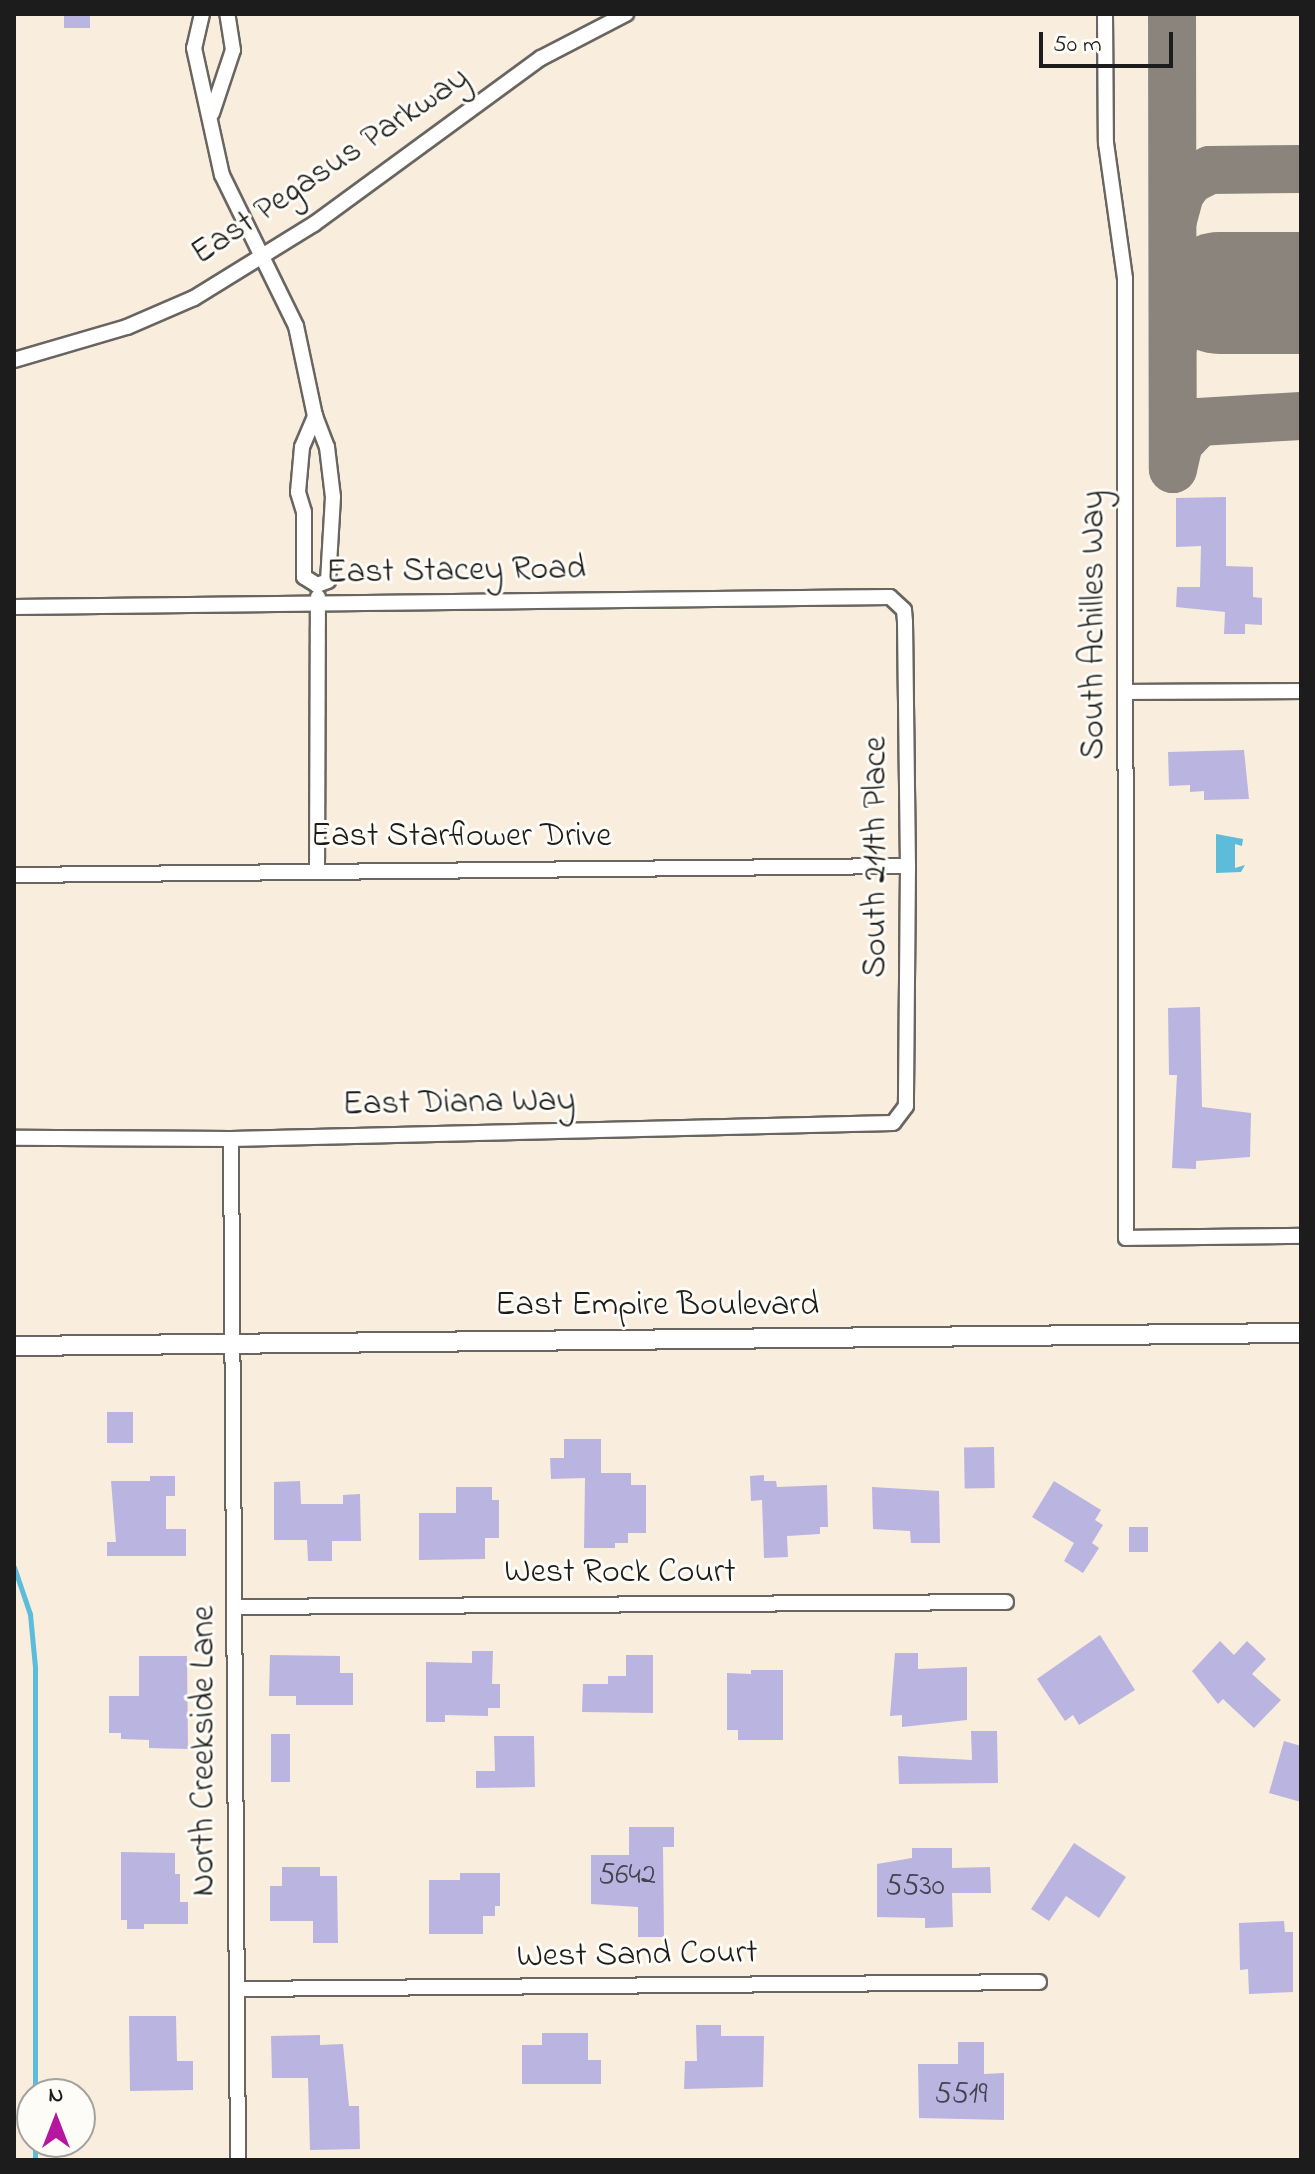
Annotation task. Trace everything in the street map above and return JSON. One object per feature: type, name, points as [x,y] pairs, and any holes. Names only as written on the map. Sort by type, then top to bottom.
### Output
[{"type":"street","points":[[202,14],[194,48],[212,113],[222,175],[296,326],[315,416],[327,447],[333,497],[328,512],[328,581],[318,584],[304,577],[304,512],[298,492],[302,447],[315,416]]},
{"type":"street","points":[[212,113],[233,50],[227,14]]},
{"type":"street","name":"East Pegasus Parkway","points":[[14,360],[127,327],[194,298],[262,258],[541,58],[626,14]]},
{"type":"street","name":"South Achilles Way","points":[[1105,14],[1106,143],[1125,279],[1126,1238],[1301,1236]]},
{"type":"street","points":[[199,33],[228,33]]},
{"type":"street","points":[[304,512],[328,512]]},
{"type":"street","points":[[317,869],[318,584]]},
{"type":"street","name":"East Stacey Road","points":[[14,607],[897,600]]},
{"type":"street","name":"South 211th Place","points":[[897,600],[905,622],[908,866],[903,1116]]},
{"type":"street","points":[[1125,692],[1301,691]]},
{"type":"street","name":"East Starflower Drive","points":[[14,875],[317,869],[908,866]]},
{"type":"street","name":"East Diana Way","points":[[14,1138],[231,1139],[879,1126],[903,1116]]},
{"type":"street","name":"North Creekside Lane","points":[[231,1139],[238,2160]]},
{"type":"street","name":"East Empire Boulevard","points":[[14,1346],[1301,1333]]},
{"type":"street","name":"West Rock Court","points":[[234,1607],[1006,1602]]},
{"type":"street","name":"West Sand Court","points":[[237,1989],[1039,1982]]},
{"type":"water","points":[[1216,834],[1243,839],[1242,846],[1235,844],[1235,868],[1245,865],[1241,872],[1216,873]]},
{"type":"building","points":[[64,14],[90,14],[90,28],[64,28]]},
{"type":"building","points":[[1226,497],[1226,566],[1253,567],[1253,597],[1262,598],[1262,625],[1245,624],[1245,634],[1224,634],[1225,612],[1176,607],[1177,587],[1200,587],[1201,546],[1176,547],[1176,498]]},
{"type":"building","points":[[1244,750],[1249,799],[1204,800],[1204,791],[1190,792],[1190,785],[1169,786],[1168,752]]},
{"type":"building","points":[[1200,1007],[1202,1107],[1251,1113],[1250,1157],[1196,1161],[1196,1169],[1172,1168],[1177,1075],[1169,1075],[1168,1008]]},
{"type":"building","points":[[107,1412],[133,1412],[133,1443],[107,1443]]},
{"type":"building","points":[[564,1439],[601,1439],[601,1473],[631,1473],[631,1485],[646,1485],[646,1533],[628,1533],[628,1543],[615,1543],[615,1548],[584,1548],[585,1478],[551,1479],[550,1458],[564,1458]]},
{"type":"building","points":[[994,1447],[995,1488],[965,1489],[964,1448]]},
{"type":"building","points":[[764,1475],[764,1481],[776,1481],[777,1487],[827,1485],[828,1527],[820,1527],[820,1534],[787,1536],[788,1557],[764,1558],[762,1500],[751,1501],[750,1476]]},
{"type":"building","points":[[150,1476],[175,1476],[175,1496],[166,1496],[166,1529],[186,1529],[186,1556],[107,1556],[107,1542],[116,1542],[111,1481],[150,1481]]},
{"type":"building","points":[[300,1481],[301,1504],[343,1504],[343,1495],[360,1494],[361,1541],[332,1541],[332,1561],[308,1561],[307,1540],[274,1540],[274,1482]]},
{"type":"building","points":[[1054,1481],[1101,1510],[1095,1520],[1103,1525],[1092,1543],[1099,1548],[1083,1573],[1064,1561],[1074,1543],[1032,1517]]},
{"type":"building","points":[[456,1487],[492,1487],[492,1500],[499,1500],[499,1538],[485,1538],[485,1559],[419,1560],[419,1513],[456,1513]]},
{"type":"building","points":[[872,1487],[939,1491],[940,1543],[911,1543],[910,1531],[873,1529]]},
{"type":"building","points":[[1129,1527],[1148,1527],[1148,1552],[1129,1552]]},
{"type":"building","points":[[1100,1635],[1135,1690],[1079,1725],[1073,1715],[1065,1721],[1037,1679]]},
{"type":"building","points":[[1220,1641],[1234,1655],[1247,1641],[1266,1659],[1252,1674],[1281,1700],[1254,1728],[1223,1699],[1218,1704],[1192,1671]]},
{"type":"building","points":[[472,1651],[493,1651],[492,1684],[500,1684],[500,1708],[488,1708],[488,1716],[445,1715],[445,1722],[426,1722],[426,1662],[472,1663]]},
{"type":"building","points":[[895,1653],[918,1653],[918,1669],[967,1667],[967,1720],[902,1727],[902,1715],[890,1716]]},
{"type":"building","points":[[270,1655],[340,1656],[340,1673],[353,1673],[353,1705],[296,1705],[296,1696],[269,1696]]},
{"type":"building","points":[[626,1655],[653,1655],[653,1713],[582,1712],[583,1684],[608,1684],[608,1676],[626,1676]]},
{"type":"building","points":[[139,1656],[187,1656],[188,1749],[149,1748],[149,1740],[121,1739],[121,1733],[109,1733],[109,1696],[139,1696]]},
{"type":"building","points":[[751,1670],[783,1670],[783,1740],[738,1740],[738,1730],[727,1730],[727,1673],[751,1674]]},
{"type":"building","points":[[971,1731],[997,1731],[998,1783],[899,1784],[898,1756],[972,1760]]},
{"type":"building","points":[[271,1734],[290,1734],[290,1782],[271,1782]]},
{"type":"building","points":[[494,1736],[534,1736],[535,1787],[476,1788],[476,1771],[495,1771]]},
{"type":"building","points":[[1284,1741],[1301,1746],[1301,1802],[1269,1793]]},
{"type":"building","points":[[629,1827],[674,1827],[674,1847],[663,1847],[664,1937],[638,1937],[638,1907],[591,1904],[591,1855],[629,1855]]},
{"type":"building","points":[[1074,1843],[1126,1877],[1099,1918],[1066,1896],[1049,1921],[1031,1909]]},
{"type":"building","points":[[912,1848],[952,1848],[952,1868],[990,1867],[991,1893],[952,1893],[953,1927],[925,1928],[925,1918],[877,1917],[877,1864],[912,1858]]},
{"type":"building","points":[[121,1852],[175,1853],[175,1874],[180,1874],[180,1902],[188,1902],[188,1924],[144,1924],[144,1929],[127,1929],[127,1920],[121,1920]]},
{"type":"building","points":[[282,1867],[320,1867],[320,1876],[337,1876],[338,1943],[313,1943],[313,1921],[270,1921],[270,1886],[282,1886]]},
{"type":"building","points":[[460,1873],[500,1873],[500,1906],[495,1906],[495,1916],[483,1916],[483,1934],[429,1934],[429,1880],[460,1880]]},
{"type":"building","points":[[1284,1921],[1285,1932],[1293,1932],[1293,1992],[1249,1994],[1248,1969],[1240,1970],[1239,1923]]},
{"type":"building","points":[[129,2016],[176,2016],[177,2061],[193,2061],[193,2090],[130,2091]]},
{"type":"building","points":[[696,2025],[721,2025],[721,2036],[764,2036],[763,2087],[684,2089],[685,2061],[697,2061]]},
{"type":"building","points":[[542,2033],[588,2033],[588,2060],[601,2060],[601,2084],[522,2084],[522,2045],[542,2045]]},
{"type":"building","points":[[320,2035],[320,2045],[343,2044],[349,2106],[359,2106],[360,2149],[310,2150],[308,2078],[272,2078],[271,2036]]},
{"type":"building","points":[[958,2042],[984,2042],[984,2074],[1004,2073],[1004,2120],[919,2118],[918,2064],[958,2064]]},
{"type":"waterway","points":[[14,1567],[30,1614],[35,1667],[35,2078]]},
{"type":"taxiway","points":[[1172,14],[1173,469]]},
{"type":"taxiway","points":[[1173,220],[1180,194],[1190,180],[1210,170],[1301,169]]},
{"type":"taxiway","points":[[1173,345],[1190,306],[1219,293]]},
{"type":"taxiway","points":[[1173,469],[1179,443],[1199,422],[1301,416]]},
{"type":"runway","points":[[1219,293],[1301,293]]}]
